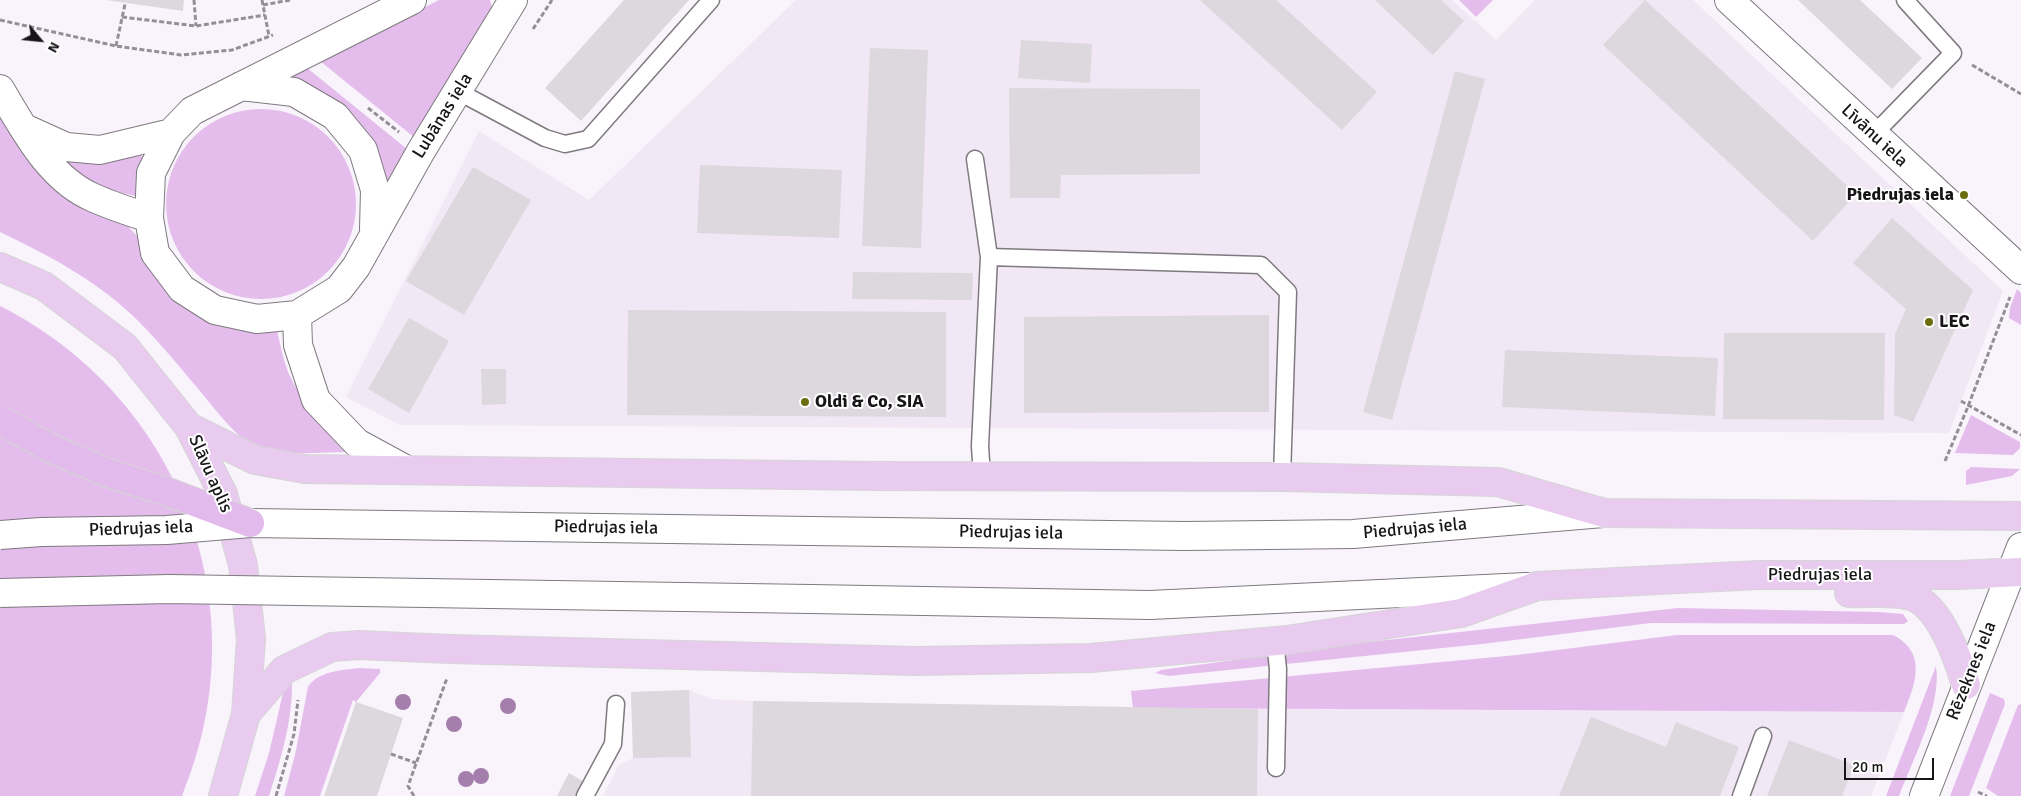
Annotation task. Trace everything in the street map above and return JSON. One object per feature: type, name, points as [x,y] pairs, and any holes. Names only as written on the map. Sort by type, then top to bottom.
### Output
[{"type":"highway","points":[[0,420],[50,448],[108,473],[168,492],[250,523]]},
{"type":"main road","points":[[405,469],[356,443],[316,400],[298,345],[297,315],[257,319],[215,310],[182,289],[155,254],[149,218],[151,173],[171,133],[192,111],[412,0]]},
{"type":"main road","name":"Lubānas iela","points":[[297,315],[339,289],[356,267],[374,232],[513,0]]},
{"type":"main road","name":"Līvānu iela","points":[[1729,0],[1873,135],[2021,269]]},
{"type":"main road","points":[[241,86],[294,92],[335,116],[363,150],[375,190],[374,232]]},
{"type":"main road","points":[[0,89],[22,127],[57,173],[92,198],[149,218]]},
{"type":"main road","points":[[22,127],[66,147],[100,150],[171,133]]},
{"type":"main road","name":"Slāvu aplis","points":[[0,267],[44,286],[125,347],[189,427],[223,494],[243,565],[252,639],[246,714],[223,796]]},
{"type":"main road","points":[[189,427],[255,460],[305,469],[1282,477],[1498,482],[1604,513]]},
{"type":"main road","name":"Piedrujas iela","points":[[0,535],[41,532],[167,530],[250,523],[1185,536],[1353,534],[1604,513],[2021,516]]},
{"type":"main road","name":"Rēzeknes iela","points":[[1924,796],[1966,685],[2016,572],[2021,547]]},
{"type":"main road","name":"Piedrujas iela","points":[[0,593],[169,589],[1150,605],[1759,575],[1958,575],[2016,572]]},
{"type":"main road","points":[[1759,575],[1788,590],[1908,595],[1924,605],[1947,632],[1966,685]]},
{"type":"main road","points":[[246,714],[284,670],[332,648],[359,644],[450,649],[916,660],[1091,658],[1275,641],[1462,612],[1537,586]]},
{"type":"lane","points":[[459,92],[545,138],[565,144],[588,139],[711,0]]},
{"type":"lane","points":[[1873,135],[1953,53],[1904,0]]},
{"type":"lane","points":[[975,159],[989,257],[980,446],[982,476]]},
{"type":"lane","points":[[989,257],[1261,265],[1288,292],[1282,477]]},
{"type":"lane","points":[[1275,641],[1278,669],[1276,768]]},
{"type":"lane","points":[[586,796],[613,744],[616,704]]},
{"type":"lane","points":[[1742,796],[1763,736]]},
{"type":"path","points":[[194,0],[196,26]]},
{"type":"path","points":[[262,0],[269,36]]},
{"type":"path","points":[[263,5],[290,0]]},
{"type":"path","points":[[116,46],[126,4]]},
{"type":"path","points":[[122,17],[196,26],[265,15]]},
{"type":"path","points":[[0,20],[116,46],[181,55],[232,50],[277,34]]},
{"type":"path","points":[[1953,53],[2021,94]]},
{"type":"path","points":[[1945,462],[2021,269]]},
{"type":"path","points":[[1961,401],[2021,435]]},
{"type":"path","points":[[414,796],[408,786],[448,676]]},
{"type":"path","points":[[276,796],[294,734],[298,696]]},
{"type":"path","points":[[391,754],[416,763]]},
{"type":"path","points":[[1978,792],[1986,796]]},
{"type":"shaded area","points":[[439,0],[490,0],[493,11],[415,138],[320,61]]},
{"type":"shaded area","points":[[796,0],[1452,0],[1496,40],[1535,0],[1693,0],[2003,291],[1949,433],[400,425],[346,397],[479,131],[589,200]]},
{"type":"shaded area","points":[[1459,0],[1493,0],[1476,17]]},
{"type":"shaded area","points":[[306,67],[407,149],[385,185],[285,79]]},
{"type":"shaded area","points":[[261,109],[280,111],[297,116],[314,125],[328,137],[340,151],[349,168],[354,185],[356,204],[354,223],[349,240],[340,257],[328,271],[314,283],[297,292],[280,297],[261,299],[242,297],[225,292],[208,283],[194,271],[182,257],[173,240],[168,223],[166,204],[168,185],[173,168],[182,151],[194,137],[208,125],[225,116],[242,111]]},
{"type":"shaded area","points":[[0,115],[123,221],[138,237],[154,270],[206,318],[238,329],[277,330],[286,367],[300,394],[322,425],[349,452],[283,452],[262,449],[252,445],[225,421],[156,339],[116,301],[69,268],[0,232]]},
{"type":"shaded area","points":[[137,153],[144,158],[135,196],[106,188],[87,180],[71,169],[65,161],[109,163]]},
{"type":"shaded area","points":[[2017,289],[2021,293],[2021,325],[2009,318],[2010,308]]},
{"type":"shaded area","points":[[0,306],[63,346],[116,395],[158,452],[188,515],[207,583],[212,653],[204,725],[182,796],[0,796]]},
{"type":"shaded area","points":[[1971,415],[2020,442],[2020,448],[2013,455],[1955,453]]},
{"type":"shaded area","points":[[1971,467],[2020,469],[2012,476],[1966,485],[1966,471]]},
{"type":"shaded area","points":[[1678,608],[1879,612],[1903,614],[1908,621],[1904,624],[1651,623],[1482,644],[1169,676],[1155,673],[1161,670],[1351,644]]},
{"type":"shaded area","points":[[1677,635],[1893,635],[1904,642],[1911,650],[1915,659],[1915,679],[1904,712],[1133,708],[1131,691],[1517,655]]},
{"type":"shaded area","points":[[1936,666],[1935,698],[1925,732],[1899,796],[1886,796]]},
{"type":"shaded area","points":[[360,668],[380,669],[380,673],[356,702],[353,700],[320,796],[284,796],[295,755],[308,687],[324,674]]},
{"type":"shaded area","points":[[292,680],[291,709],[282,753],[269,796],[255,796],[269,753],[283,693]]},
{"type":"shaded area","points":[[689,690],[711,699],[753,701],[1258,709],[1904,712],[1871,796],[603,796],[619,765],[633,758],[631,692]]},
{"type":"shaded area","points":[[1990,693],[2004,699],[2005,704],[1969,796],[1950,796]]},
{"type":"shaded area","points":[[2021,704],[2021,796],[1998,796],[1986,788],[2018,705]]},
{"type":"building","points":[[106,0],[184,0],[183,11]]},
{"type":"building","points":[[624,0],[689,0],[581,121],[545,88]]},
{"type":"building","points":[[1200,0],[1276,0],[1377,92],[1342,130]]},
{"type":"building","points":[[1375,0],[1441,0],[1464,21],[1433,55]]},
{"type":"building","points":[[1645,0],[1856,194],[1813,241],[1603,45]]},
{"type":"building","points":[[1798,0],[1860,0],[1922,58],[1892,89]]},
{"type":"building","points":[[1021,40],[1092,44],[1090,83],[1018,78]]},
{"type":"building","points":[[870,48],[928,50],[921,248],[862,246]]},
{"type":"building","points":[[1455,71],[1485,79],[1392,420],[1363,412]]},
{"type":"building","points":[[1009,88],[1200,89],[1200,174],[1061,175],[1060,198],[1010,198]]},
{"type":"building","points":[[700,165],[842,170],[839,238],[697,233]]},
{"type":"building","points":[[473,167],[531,200],[464,315],[406,281]]},
{"type":"building","name":"LEC","points":[[1892,218],[1973,290],[1913,422],[1894,415],[1895,334],[1906,309],[1853,263]]},
{"type":"building","points":[[853,272],[973,273],[972,300],[852,299]]},
{"type":"building","points":[[628,310],[946,312],[946,417],[627,415]]},
{"type":"building","points":[[1269,315],[1269,412],[1024,413],[1024,317]]},
{"type":"building","points":[[409,318],[449,341],[409,413],[368,389]]},
{"type":"building","points":[[1724,333],[1885,333],[1884,420],[1723,419]]},
{"type":"building","points":[[1505,350],[1718,358],[1715,416],[1502,407]]},
{"type":"building","points":[[481,369],[506,369],[506,404],[482,405]]},
{"type":"building","points":[[689,690],[691,757],[633,758],[631,692]]},
{"type":"building","points":[[753,701],[1258,709],[1257,796],[751,796]]},
{"type":"building","points":[[356,702],[403,718],[377,796],[324,796]]},
{"type":"building","points":[[1591,717],[1666,747],[1676,722],[1739,747],[1720,796],[1559,796]]},
{"type":"building","points":[[1789,740],[1854,765],[1842,796],[1767,796]]},
{"type":"building","points":[[569,773],[584,782],[577,796],[557,796]]},
{"type":"place","name":"Piedrujas iela","points":[[1964,195]]},
{"type":"place","name":"LEC","points":[[1929,322]]},
{"type":"place","name":"Oldi & Co, SIA","points":[[805,402]]}]
